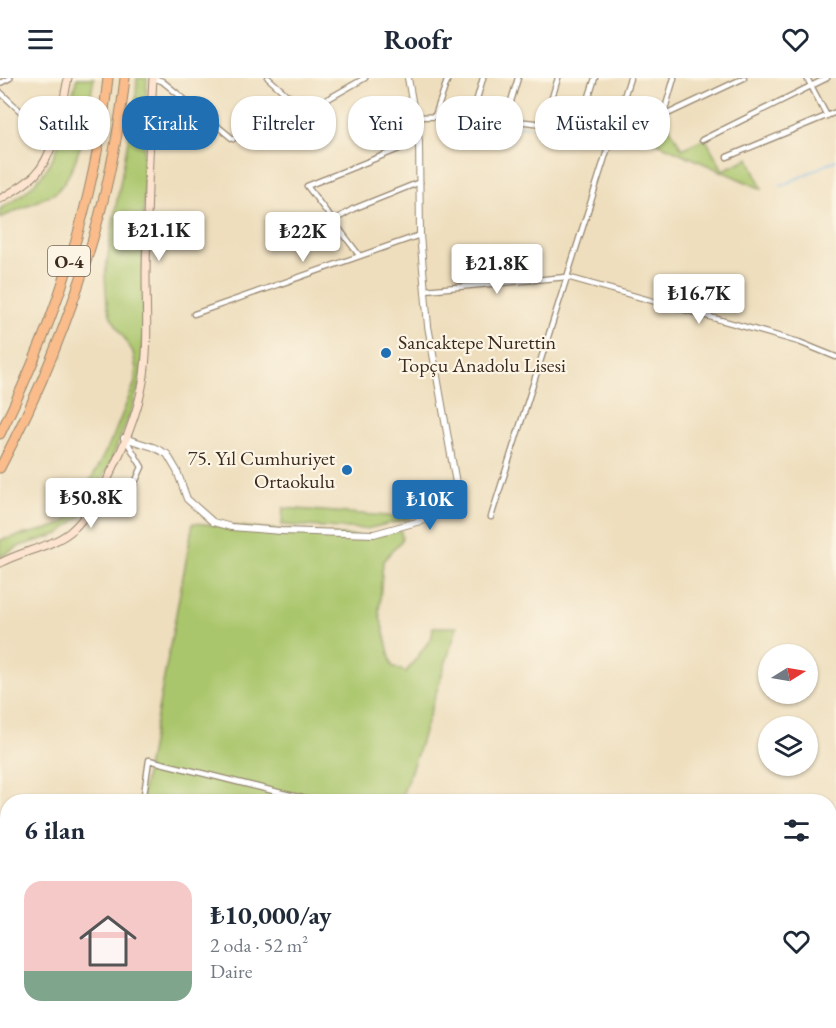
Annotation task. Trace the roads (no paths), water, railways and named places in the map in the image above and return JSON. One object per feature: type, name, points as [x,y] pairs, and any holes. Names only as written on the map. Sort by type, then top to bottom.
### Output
[{"type":"highway","name":"O-4","points":[[0,434],[38,351],[66,273],[103,126],[108,78]]},
{"type":"highway","name":"O-4","points":[[0,468],[24,421],[80,280],[98,221],[112,159],[125,78]]},
{"type":"main road","points":[[64,96],[69,78]]},
{"type":"main road","points":[[0,563],[17,554],[54,541],[82,521],[97,500],[136,408],[143,382],[146,353],[147,216],[153,78]]},
{"type":"main road","points":[[0,199],[28,181],[36,173],[49,150]]},
{"type":"street","points":[[0,83],[10,78]]},
{"type":"street","points":[[153,78],[162,81],[231,137]]},
{"type":"street","points":[[267,78],[287,95],[307,107],[321,103],[365,78]]},
{"type":"street","points":[[408,78],[411,96]]},
{"type":"street","points":[[424,117],[435,116],[448,78]]},
{"type":"street","points":[[478,96],[483,78]]},
{"type":"street","points":[[513,96],[518,78]]},
{"type":"street","points":[[553,96],[558,78]]},
{"type":"street","points":[[589,96],[595,78]]},
{"type":"street","points":[[624,96],[630,78]]},
{"type":"street","points":[[669,96],[674,78]]},
{"type":"street","points":[[670,113],[744,78]]},
{"type":"street","points":[[807,78],[827,116]]},
{"type":"street","points":[[702,140],[827,78]]},
{"type":"street","points":[[0,92],[18,109]]},
{"type":"street","points":[[727,157],[836,112]]},
{"type":"street","points":[[359,255],[307,186],[397,150]]},
{"type":"street","points":[[124,438],[167,454],[177,471],[187,499],[213,522],[231,527],[374,534],[431,518],[451,505],[455,500],[456,489],[432,348],[420,235],[419,150]]},
{"type":"street","points":[[491,517],[607,150]]},
{"type":"street","points":[[333,221],[353,209],[420,182]]},
{"type":"street","points":[[194,314],[420,235]]},
{"type":"street","points":[[425,290],[567,277],[799,342],[836,357]]},
{"type":"street","points":[[97,500],[129,496],[142,467],[124,438]]},
{"type":"street","points":[[144,794],[149,760],[286,794]]},
{"type":"waterway","points":[[523,126],[535,127]]},
{"type":"waterway","points":[[781,186],[836,160]]},
{"type":"place","name":"Sancaktepe Nurettin Topçu Anadolu Lisesi","points":[[386,353]]},
{"type":"place","name":"75. Yıl Cumhuriyet Ortaokulu","points":[[347,470]]}]
